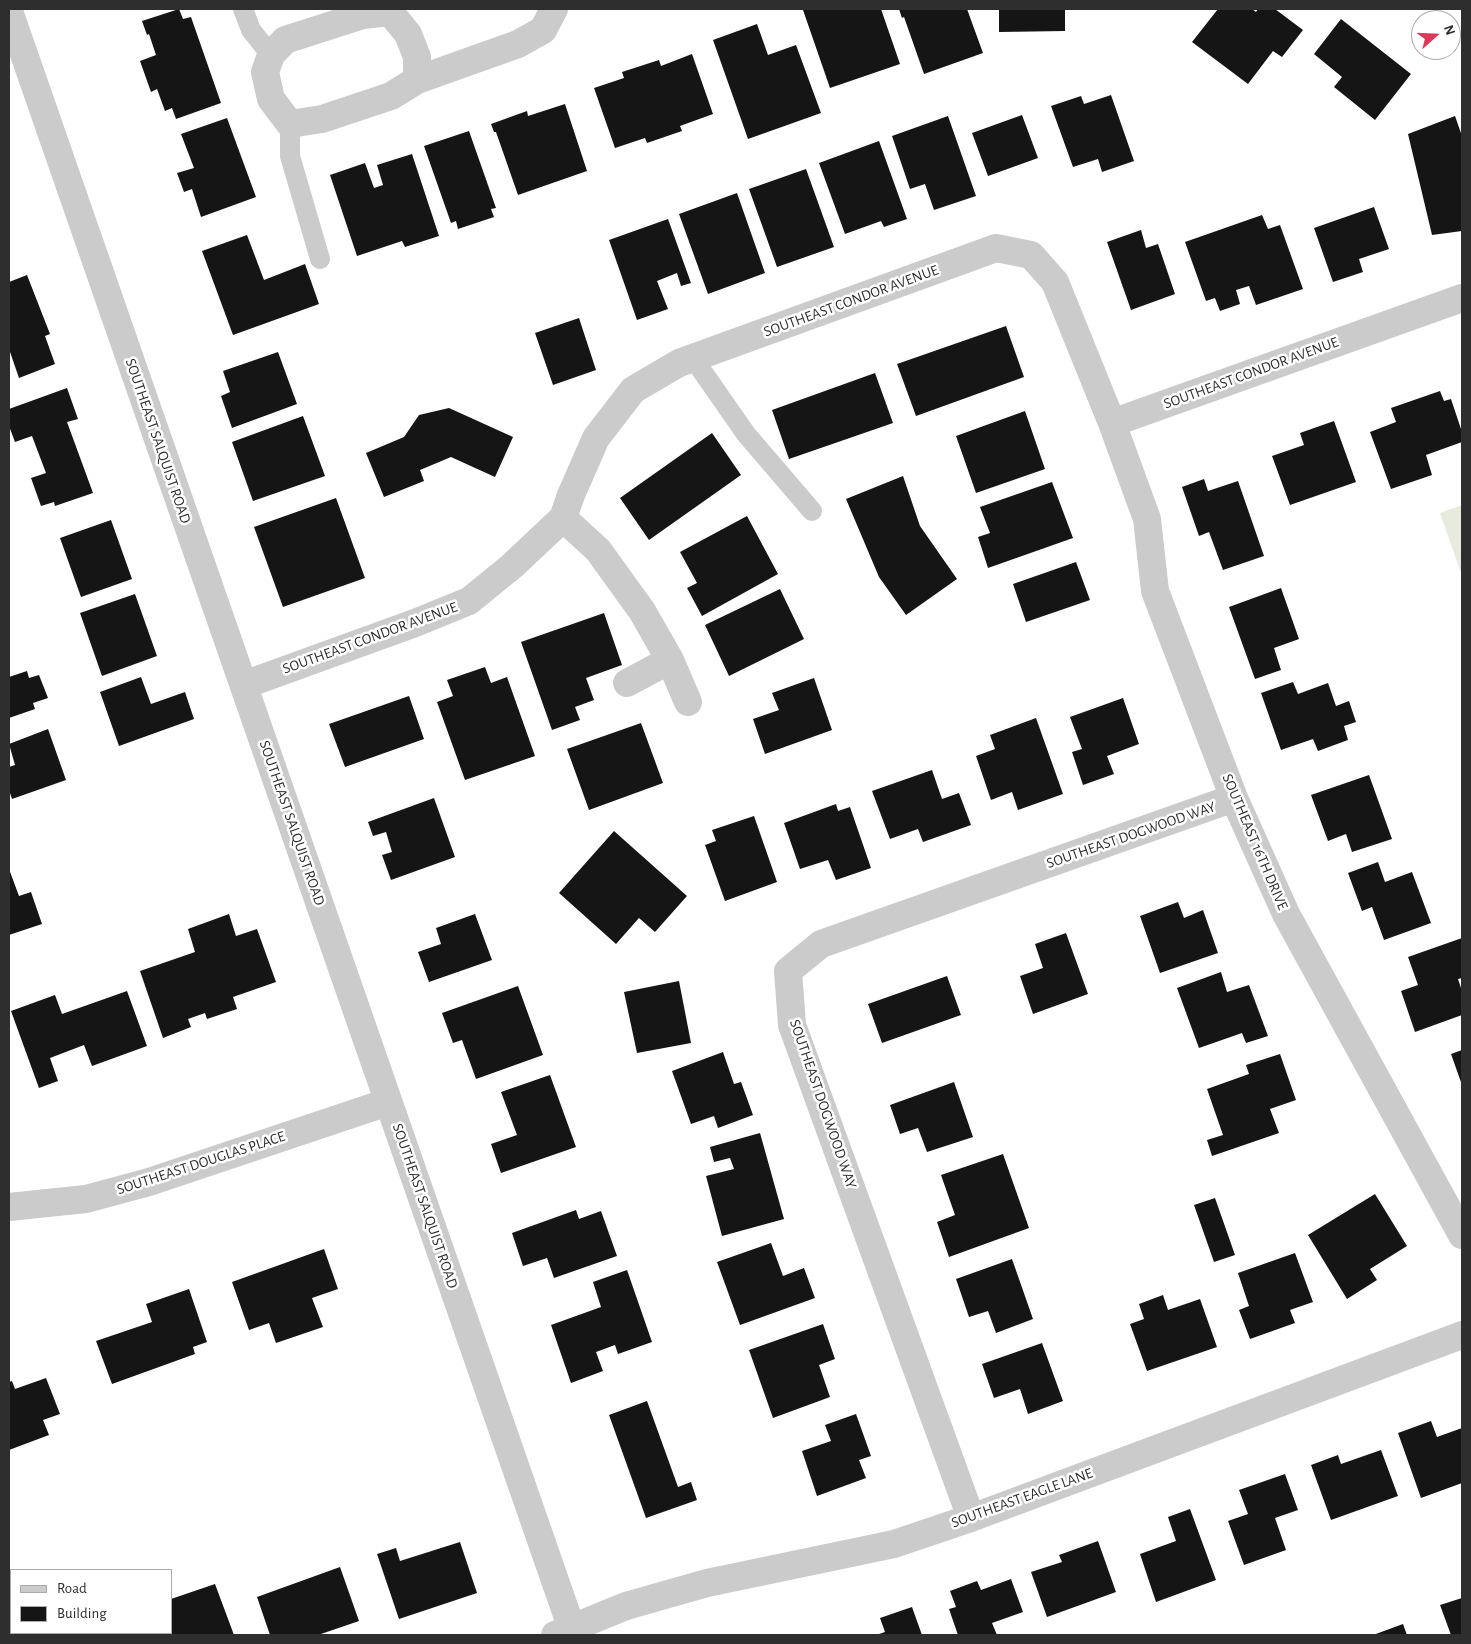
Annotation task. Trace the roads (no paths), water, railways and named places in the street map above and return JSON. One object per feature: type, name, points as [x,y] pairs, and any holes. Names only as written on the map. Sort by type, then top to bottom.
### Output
[{"type":"street","points":[[417,80],[417,57],[408,34],[390,12],[363,15],[285,40],[271,55],[265,72],[271,99],[290,124],[322,119],[391,96],[417,80],[518,44],[543,30],[554,9]]},
{"type":"street","name":"SOUTHEAST SALQUIST ROAD","points":[[9,11],[388,1102],[567,1633]]},
{"type":"street","name":"SOUTHEAST CONDOR AVENUE","points":[[244,685],[415,623],[469,601],[512,566],[563,518],[596,438],[633,390],[679,363],[996,248],[1031,255],[1054,282],[1112,423],[1462,298]]},
{"type":"street","name":"SOUTHEAST 16TH DRIVE","points":[[1112,423],[1147,519],[1155,591],[1234,798],[1286,914],[1462,1235]]},
{"type":"street","points":[[563,518],[598,550],[642,611],[670,660],[688,702]]},
{"type":"street","points":[[627,683],[670,660]]},
{"type":"street","name":"SOUTHEAST DOGWOOD WAY","points":[[971,1518],[792,1025],[788,971],[821,944],[1234,798]]},
{"type":"street","name":"SOUTHEAST DOUGLAS PLACE","points":[[9,1206],[86,1199],[149,1182],[388,1102]]},
{"type":"street","name":"SOUTHEAST EAGLE LANE","points":[[567,1633],[626,1606],[707,1583],[894,1544],[971,1518],[1462,1335]]},
{"type":"lane","points":[[243,9],[251,30],[271,55]]},
{"type":"lane","points":[[290,124],[290,156],[320,258]]},
{"type":"lane","points":[[693,358],[746,434],[812,511]]}]
